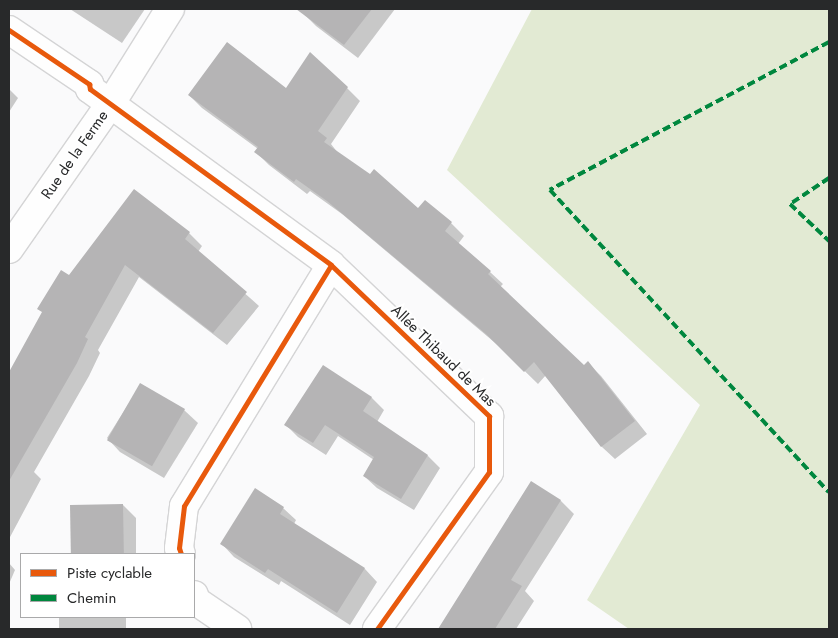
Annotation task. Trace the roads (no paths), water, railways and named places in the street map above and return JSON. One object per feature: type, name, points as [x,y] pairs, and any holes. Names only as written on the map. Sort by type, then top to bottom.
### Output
[{"type":"street","name":"Rue de la Ferme","points":[[9,249],[111,103],[170,9]]},
{"type":"street","name":"Allée Thibaud de Mas","points":[[9,30],[89,84],[90,89],[331,265],[489,416],[489,472],[377,629]]},
{"type":"street","points":[[180,553],[178,548],[184,506],[331,265]]},
{"type":"street","points":[[195,598],[196,601],[237,629]]}]
